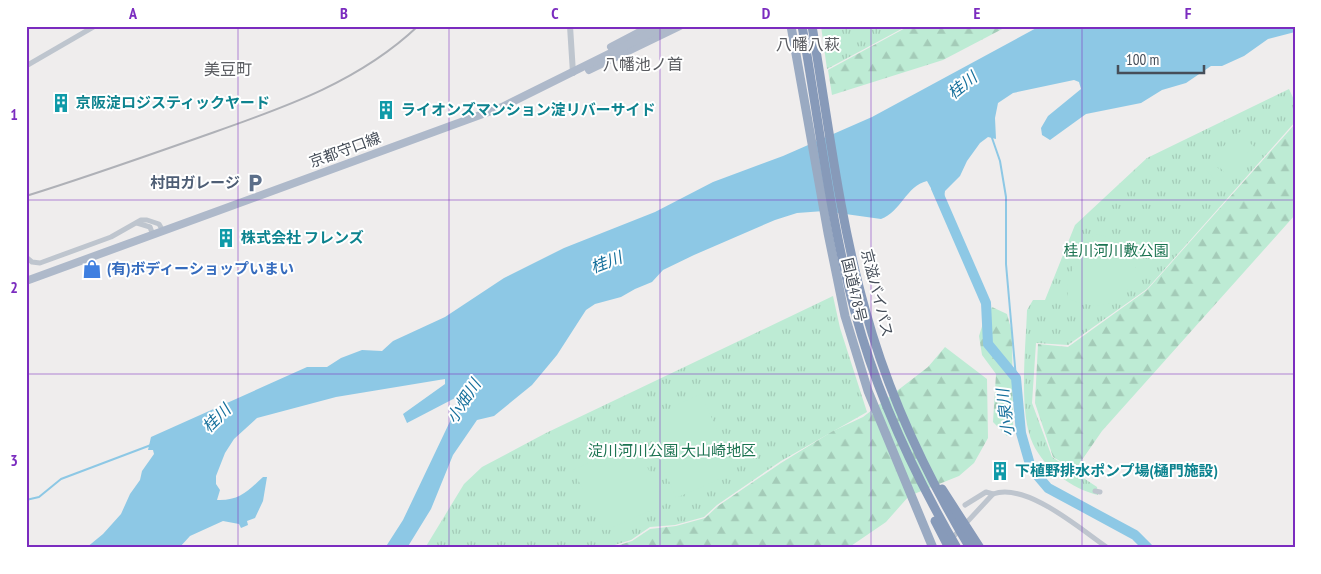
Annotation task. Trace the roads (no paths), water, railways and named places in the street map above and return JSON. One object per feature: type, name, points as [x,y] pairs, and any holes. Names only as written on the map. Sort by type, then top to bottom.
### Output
[{"type":"highway","name":"国道478号","points":[[791,26],[829,242],[845,316],[868,392],[933,548]]},
{"type":"highway","name":"京滋バイパス","points":[[802,26],[855,312],[878,383],[917,475],[957,548]]},
{"type":"highway","name":"京滋バイパス","points":[[812,26],[856,272],[876,348],[904,423],[940,497],[970,548]]},
{"type":"highway","points":[[878,383],[903,452],[949,548]]},
{"type":"highway","points":[[904,423],[946,496],[980,548]]},
{"type":"main road","points":[[575,72],[585,62],[651,26]]},
{"type":"main road","name":"京都守口線","points":[[26,281],[151,231],[502,107],[665,26]]},
{"type":"main road","points":[[575,72],[590,70],[680,26]]},
{"type":"street","points":[[26,66],[95,26]]},
{"type":"street","points":[[570,26],[575,72]]},
{"type":"street","points":[[26,257],[32,262],[40,263],[111,237],[137,223],[147,220],[161,228]]},
{"type":"street","points":[[137,223],[151,231]]},
{"type":"street","points":[[965,505],[986,492],[993,494],[1008,492],[1030,498],[1064,517],[1108,548]]},
{"type":"street","points":[[943,548],[993,494]]},
{"type":"water","name":"桂川","points":[[1040,26],[1295,26],[1295,32],[1268,39],[1244,56],[1222,66],[1211,66],[1186,83],[1162,90],[1141,103],[1086,114],[1050,140],[1042,135],[1041,128],[1048,116],[1081,89],[1079,82],[1074,80],[1013,93],[998,103],[995,118],[996,139],[988,137],[980,143],[967,161],[960,176],[945,191],[944,199],[938,201],[927,181],[914,188],[894,211],[881,219],[824,211],[797,213],[775,220],[694,255],[663,270],[652,282],[621,297],[595,304],[586,310],[557,355],[532,385],[494,416],[477,420],[453,455],[431,509],[407,548],[385,548],[403,520],[454,413],[482,384],[407,423],[403,414],[445,384],[445,379],[336,397],[257,418],[234,439],[225,453],[216,476],[216,484],[220,490],[217,500],[237,497],[248,491],[263,477],[267,477],[263,501],[255,518],[247,521],[248,525],[241,528],[239,524],[223,521],[190,536],[179,548],[86,548],[103,534],[121,514],[130,494],[140,480],[142,471],[154,454],[153,450],[148,450],[151,437],[307,367],[327,367],[341,358],[362,350],[382,351],[393,341],[445,317],[504,278],[564,248],[655,212],[713,182],[783,156],[872,117]]},
{"type":"waterway","points":[[991,135],[1000,161],[1006,197],[1006,264],[1016,378]]},
{"type":"waterway","name":"小泉川","points":[[936,188],[986,303],[988,344],[1016,378],[1021,433],[1031,468],[1048,488],[1135,535],[1148,548]]},
{"type":"waterway","points":[[26,500],[39,497],[61,479],[151,445]]},
{"type":"railway","points":[[26,196],[219,130],[310,95],[339,82],[367,66],[418,26]]},
{"type":"place","name":"京阪淀ロジスティックヤード","points":[[61,103]]},
{"type":"place","name":"ライオンズマンション淀リバーサイド","points":[[386,110]]},
{"type":"place","name":"村田ガレージ","points":[[255,183]]},
{"type":"place","name":"株式会社 フレンズ","points":[[226,238]]},
{"type":"place","name":"(有)ボディーショップいまい","points":[[92,269]]},
{"type":"place","name":"下植野排水ポンプ場(樋門施設)","points":[[1000,471]]},
{"type":"district","name":"八幡八萩","points":[[808,44]]},
{"type":"district","name":"八幡池ノ首","points":[[643,64]]},
{"type":"district","name":"美豆町","points":[[228,69]]},
{"type":"park label","name":"桂川河川敷公園","points":[[1116,251]]},
{"type":"park label","name":"淀川河川公園 大山崎地区","points":[[672,451]]},
{"type":"water label","name":"小畑川","points":[[463,401]]}]
